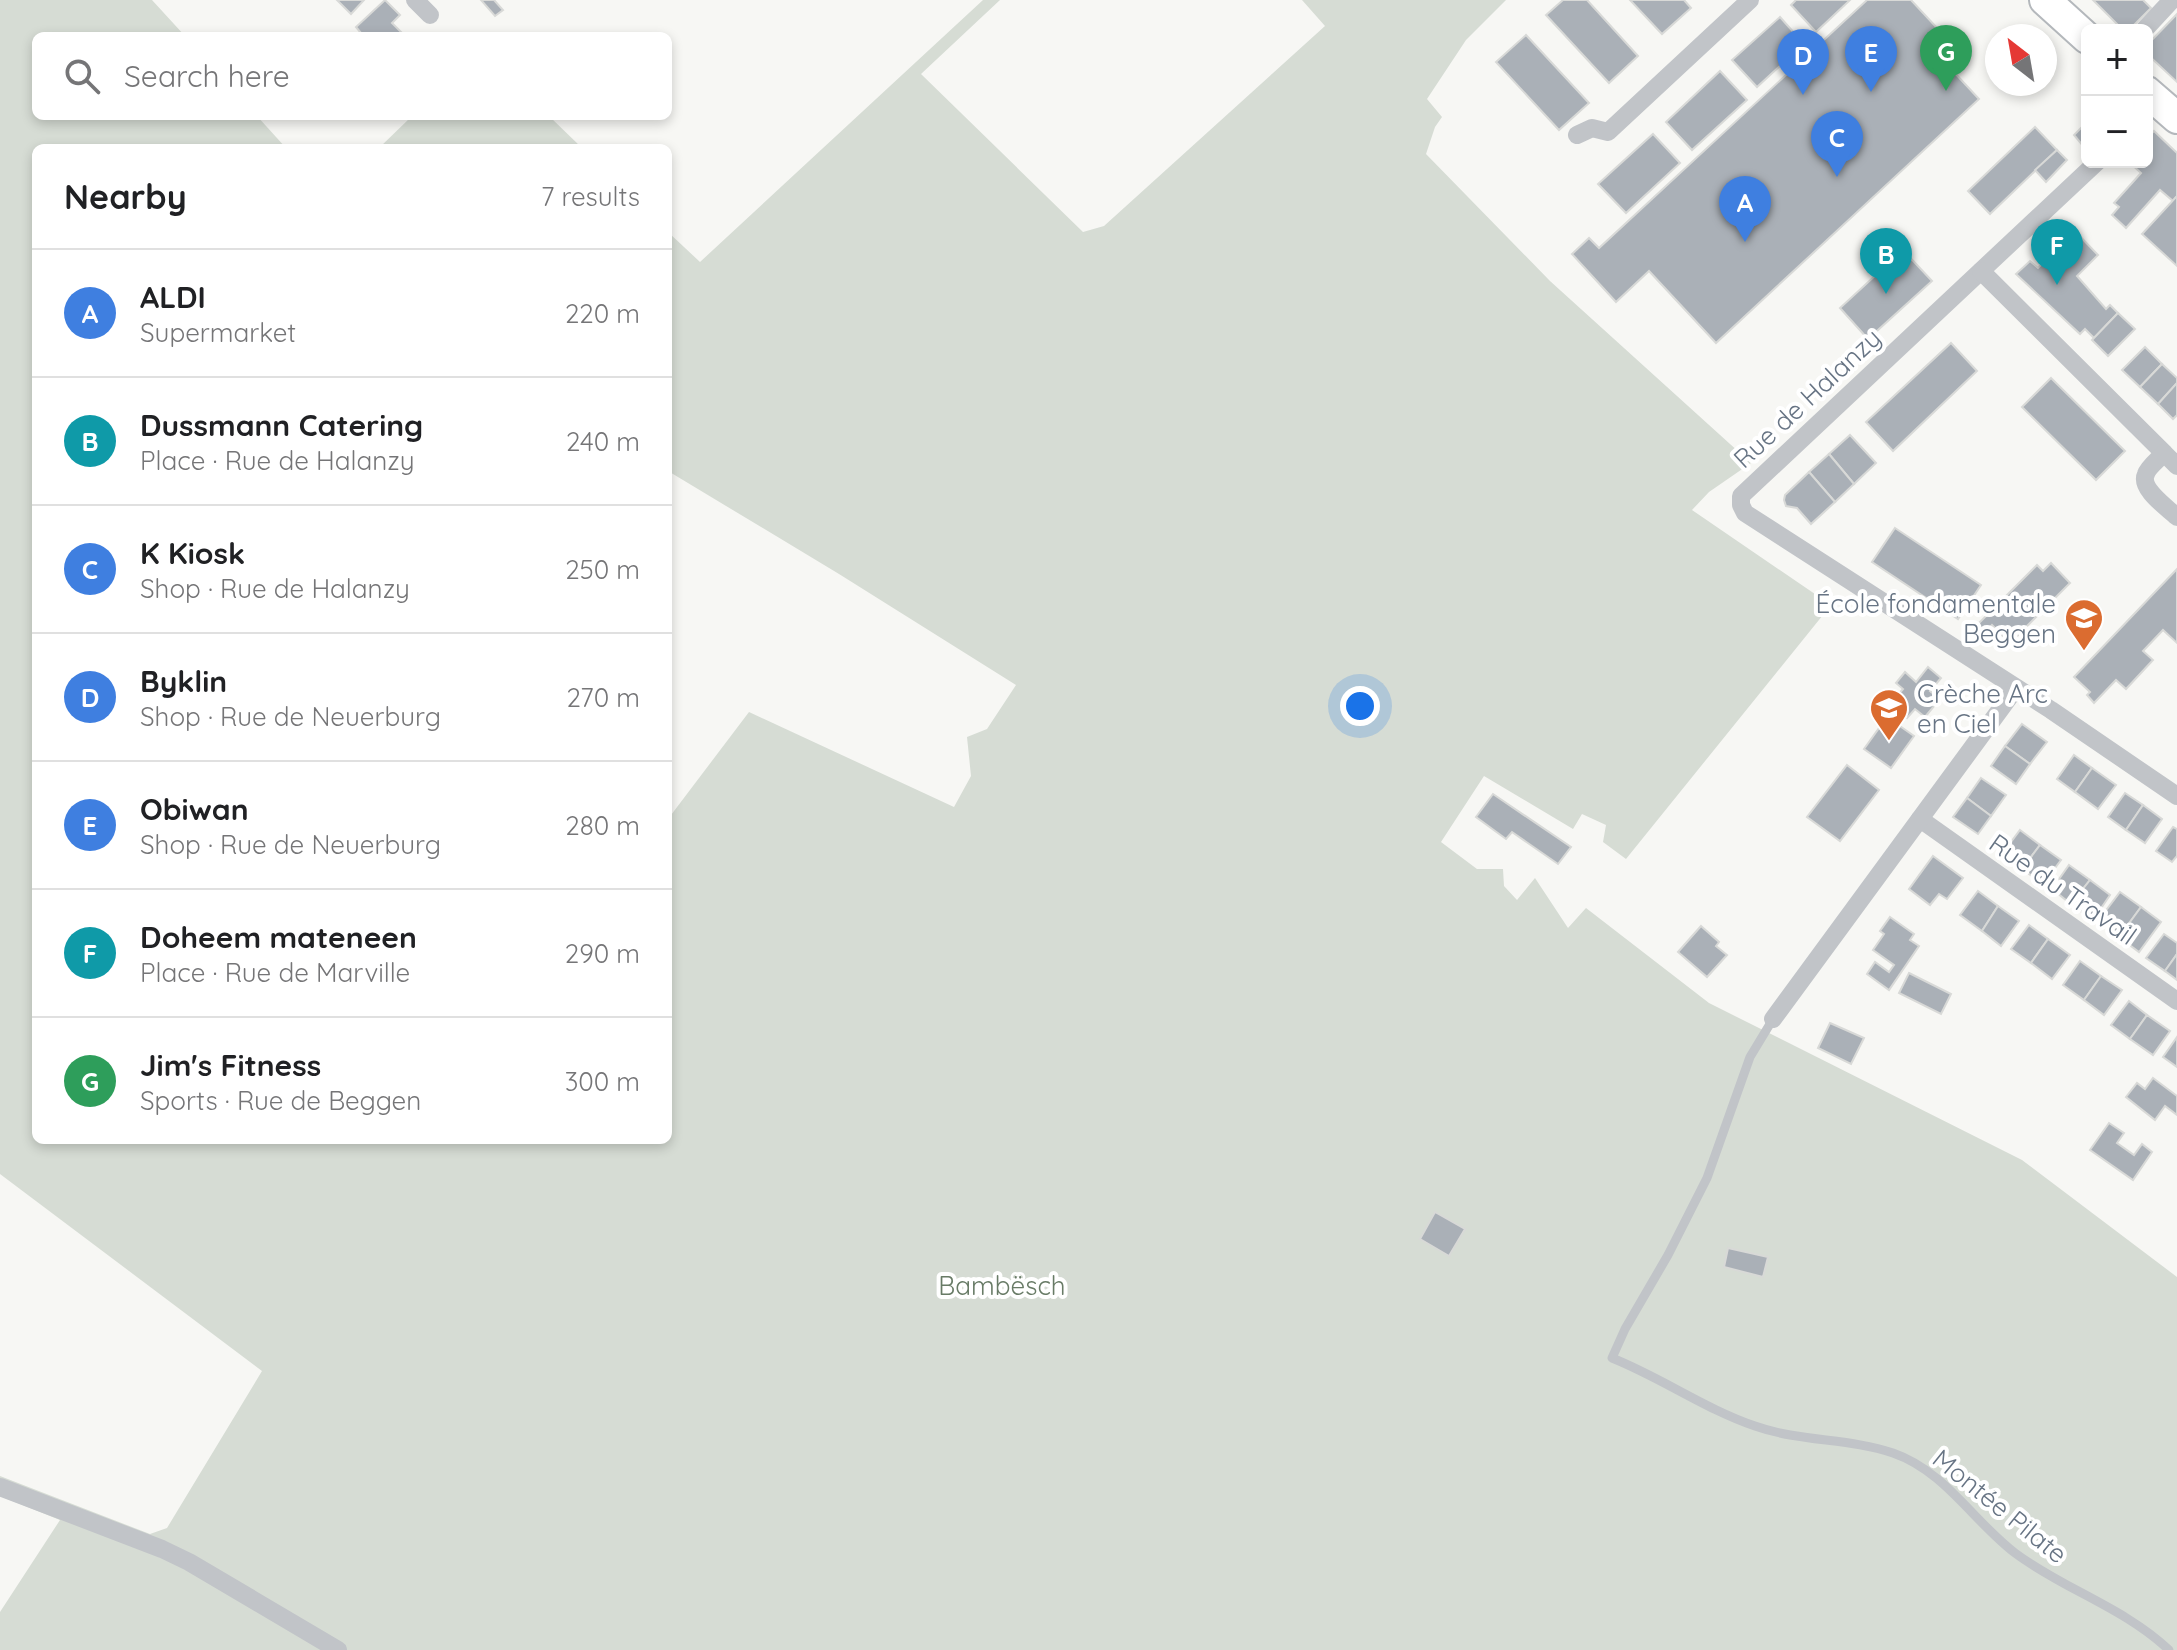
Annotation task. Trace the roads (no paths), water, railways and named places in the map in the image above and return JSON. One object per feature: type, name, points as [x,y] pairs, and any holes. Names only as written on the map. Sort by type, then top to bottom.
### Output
[{"type":"main road","points":[[2045,0],[2081,33]]},
{"type":"street","points":[[415,0],[430,15]]},
{"type":"street","points":[[1577,135],[1592,128],[1608,132],[1750,0]]},
{"type":"street","points":[[2150,24],[2172,0]]},
{"type":"street","name":"Rue de Halanzy","points":[[2016,688],[1745,513],[1741,496],[2091,168]]},
{"type":"street","points":[[1981,271],[2170,460],[2146,474],[2145,482],[2148,489],[2177,517]]},
{"type":"street","points":[[1773,1019],[2016,688],[2177,796]]},
{"type":"street","name":"Rue du Travail","points":[[1920,819],[2177,1001]]},
{"type":"street","points":[[0,1487],[175,1556],[338,1650]]},
{"type":"lane","name":"Montée Pilate","points":[[1773,1019],[1745,1069],[1707,1178],[1612,1358],[1722,1414],[1758,1428],[1894,1454],[1925,1470],[2013,1551],[2056,1580],[2127,1619],[2169,1650]]},
{"type":"place","name":"Jim's Fitness","points":[[1946,91]]},
{"type":"place","name":"Obiwan","points":[[1871,92]]},
{"type":"place","name":"Byklin","points":[[1803,95]]},
{"type":"place","name":"K Kiosk","points":[[1837,177]]},
{"type":"place","name":"ALDI","points":[[1745,242]]},
{"type":"place","name":"Doheem mateneen","points":[[2057,285]]},
{"type":"place","name":"Dussmann Catering","points":[[1886,294]]},
{"type":"place","name":"École fondamentale Beggen","points":[[2084,652]]},
{"type":"place","name":"Crèche Arc en Ciel","points":[[1889,742]]},
{"type":"park label","name":"Bambësch","points":[[1002,1285]]}]
